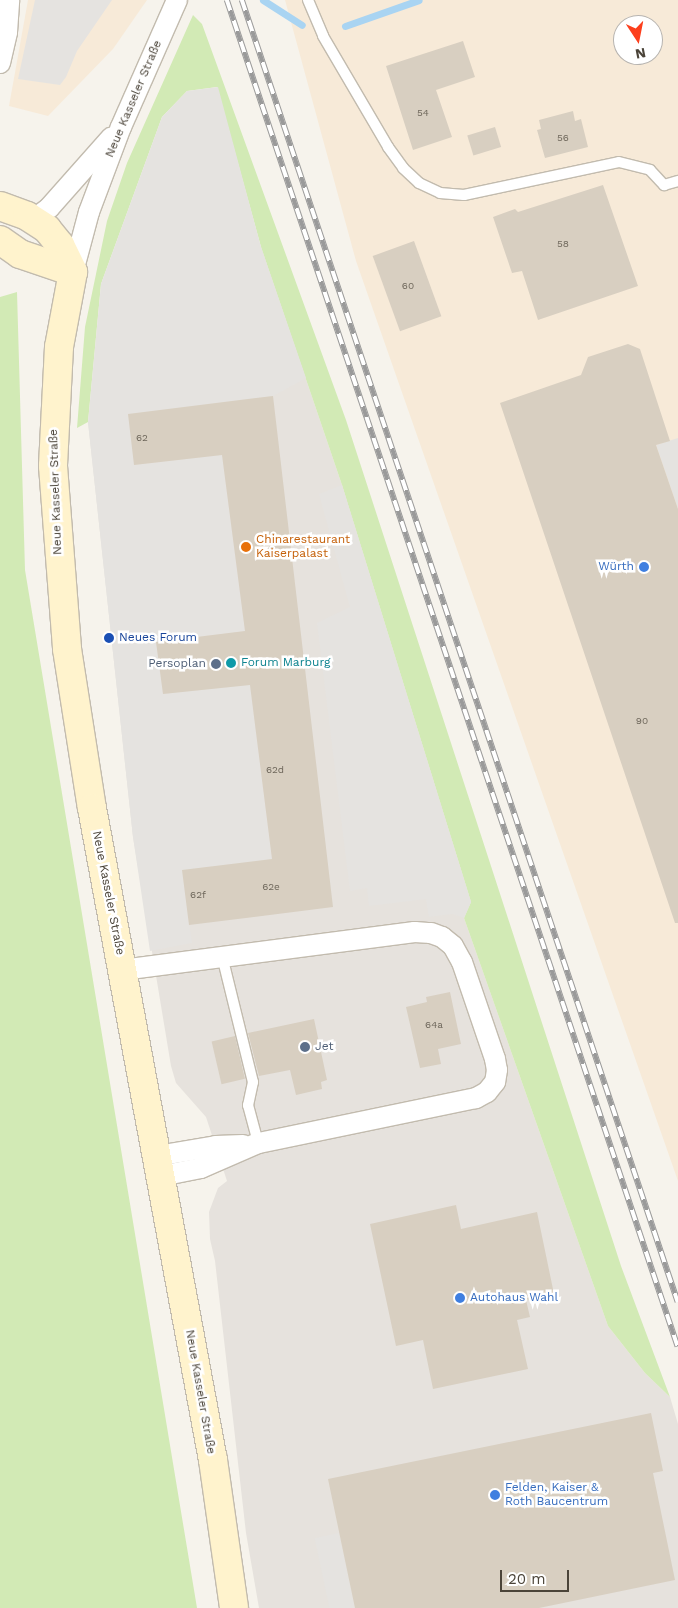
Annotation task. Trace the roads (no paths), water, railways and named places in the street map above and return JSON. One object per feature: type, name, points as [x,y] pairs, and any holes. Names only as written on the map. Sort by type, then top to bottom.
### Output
[{"type":"main road","points":[[0,206],[30,218],[47,229],[60,245],[73,272]]},
{"type":"main road","points":[[0,240],[20,254],[73,272]]},
{"type":"main road","name":"Neue Kasseler Straße","points":[[73,272],[60,339],[54,433],[54,492],[59,567],[73,698],[212,1460],[234,1608]]},
{"type":"street","points":[[0,63],[7,32],[9,0]]},
{"type":"street","name":"Neue Kasseler Straße","points":[[73,272],[88,212],[121,127],[177,0]]},
{"type":"street","points":[[30,218],[38,216],[62,195],[121,127]]},
{"type":"street","name":"Neue Kasseler Straße","points":[[122,970],[415,932],[442,937],[453,946],[462,962],[495,1059],[497,1070],[495,1082],[487,1092],[476,1098],[254,1144],[201,1168],[159,1166]]},
{"type":"lane","points":[[308,0],[323,36],[388,147],[403,168],[426,186],[440,193],[464,195],[619,162],[650,170],[664,185],[678,181]]},
{"type":"lane","points":[[222,956],[254,1082],[248,1105],[254,1144]]},
{"type":"waterway","points":[[263,0],[302,25]]},
{"type":"waterway","points":[[345,26],[419,0]]},
{"type":"railway","points":[[227,0],[678,1347]]},
{"type":"railway","points":[[242,0],[678,1302]]},
{"type":"place","name":"Chinarestaurant Kaiserpalast","points":[[246,547]]},
{"type":"place","name":"Würth","points":[[644,567]]},
{"type":"place","name":"Neues Forum","points":[[109,638]]},
{"type":"place","name":"Forum Marburg","points":[[231,663]]},
{"type":"place","name":"Persoplan","points":[[216,664]]},
{"type":"place","name":"Jet","points":[[305,1047]]},
{"type":"place","name":"Autohaus Wahl","points":[[460,1298]]},
{"type":"place","name":"Felden, Kaiser & Roth Baucentrum","points":[[495,1495]]}]
